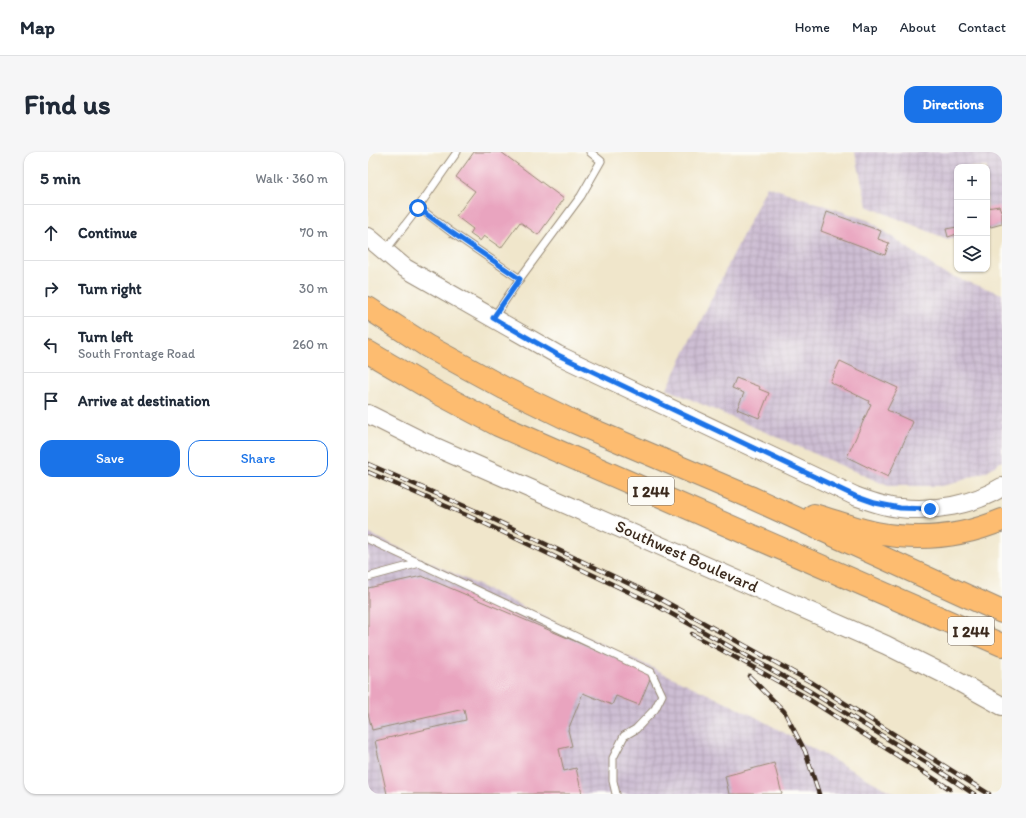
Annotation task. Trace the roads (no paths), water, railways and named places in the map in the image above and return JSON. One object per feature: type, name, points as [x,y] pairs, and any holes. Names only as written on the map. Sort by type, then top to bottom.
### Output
[{"type":"highway","name":"I 244","points":[[368,308],[427,346],[504,388],[574,422],[750,497],[1002,612]]},
{"type":"highway","name":"I 244","points":[[368,352],[436,392],[498,424],[1002,645]]},
{"type":"highway","points":[[750,497],[875,533],[910,537],[962,533],[1002,520]]},
{"type":"highway","points":[[940,618],[1002,656]]},
{"type":"street","points":[[368,237],[405,268],[558,355],[855,496],[875,503],[900,508],[930,509],[966,503],[989,495],[1002,487]]},
{"type":"street","name":"Southwest Boulevard","points":[[368,414],[424,442],[886,644],[1002,706]]},
{"type":"lane","points":[[385,251],[418,208],[457,152]]},
{"type":"lane","points":[[493,318],[581,196],[601,161],[590,152]]},
{"type":"lane","points":[[418,208],[520,279]]},
{"type":"lane","points":[[368,538],[651,672],[662,695],[655,709],[636,729],[624,736],[613,758],[613,781],[616,794]]},
{"type":"lane","points":[[368,577],[420,563]]},
{"type":"railway","points":[[368,464],[476,511],[655,596],[811,682],[989,794]]},
{"type":"railway","points":[[368,472],[473,518],[652,603],[806,689],[927,763],[974,794]]},
{"type":"railway","points":[[692,634],[802,695],[950,789]]},
{"type":"railway","points":[[749,676],[784,711],[805,751],[819,794]]}]
